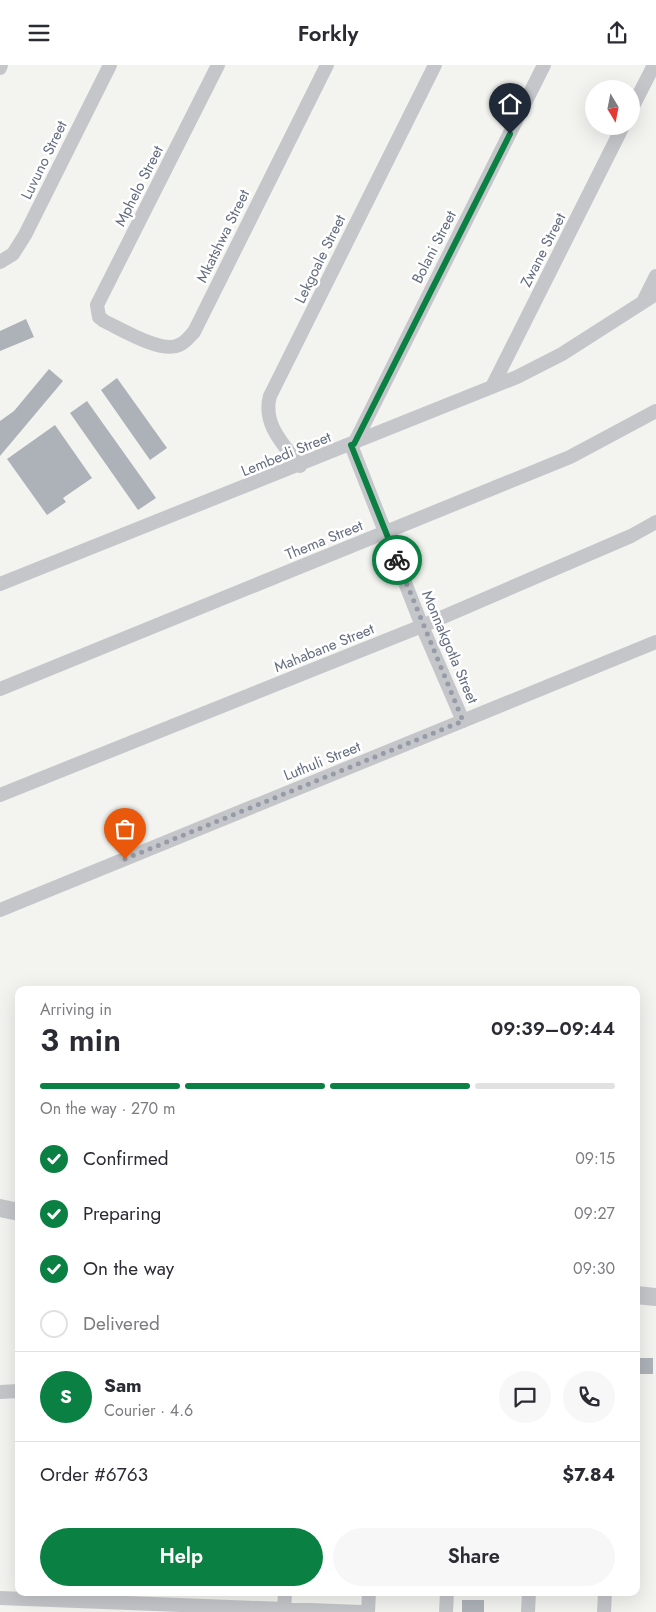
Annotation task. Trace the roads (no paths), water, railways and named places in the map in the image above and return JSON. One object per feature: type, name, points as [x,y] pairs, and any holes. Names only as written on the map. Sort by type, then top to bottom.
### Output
[{"type":"street","name":"Luvuno Street","points":[[0,262],[13,254],[26,235],[110,65]]},
{"type":"street","name":"Mphelo Street","points":[[104,321],[99,317],[97,305],[218,65]]},
{"type":"street","name":"Mkatshwa Street","points":[[104,321],[157,345],[169,348],[178,346],[194,332],[327,65]]},
{"type":"street","name":"Lekgoale Street","points":[[300,466],[278,438],[270,422],[267,405],[270,396],[435,65]]},
{"type":"street","name":"Bolani Street","points":[[352,445],[544,65]]},
{"type":"street","points":[[640,92],[654,65]]},
{"type":"street","name":"Zwane Street","points":[[492,387],[618,135]]},
{"type":"street","points":[[643,303],[656,276]]},
{"type":"street","name":"Lembedi Street","points":[[0,584],[300,466],[534,370],[656,294]]},
{"type":"street","name":"Thema Street","points":[[0,689],[570,457],[656,411]]},
{"type":"street","name":"Monnakgotla Street","points":[[352,445],[422,627],[463,721]]},
{"type":"street","name":"Mahabane Street","points":[[0,795],[422,627],[631,535],[656,522]]},
{"type":"street","name":"Luthuli Street","points":[[0,910],[656,642]]},
{"type":"street","points":[[0,1209],[15,1211]]},
{"type":"street","points":[[640,1295],[656,1297]]},
{"type":"street","points":[[0,1392],[15,1391]]},
{"type":"street","points":[[284,1610],[285,1596]]},
{"type":"street","points":[[368,1612],[369,1596]]},
{"type":"street","points":[[446,1612],[447,1596]]},
{"type":"street","points":[[528,1612],[529,1596]]},
{"type":"street","points":[[604,1612],[605,1596]]},
{"type":"street","points":[[0,1598],[39,1601],[205,1603],[284,1610],[360,1612]]}]
